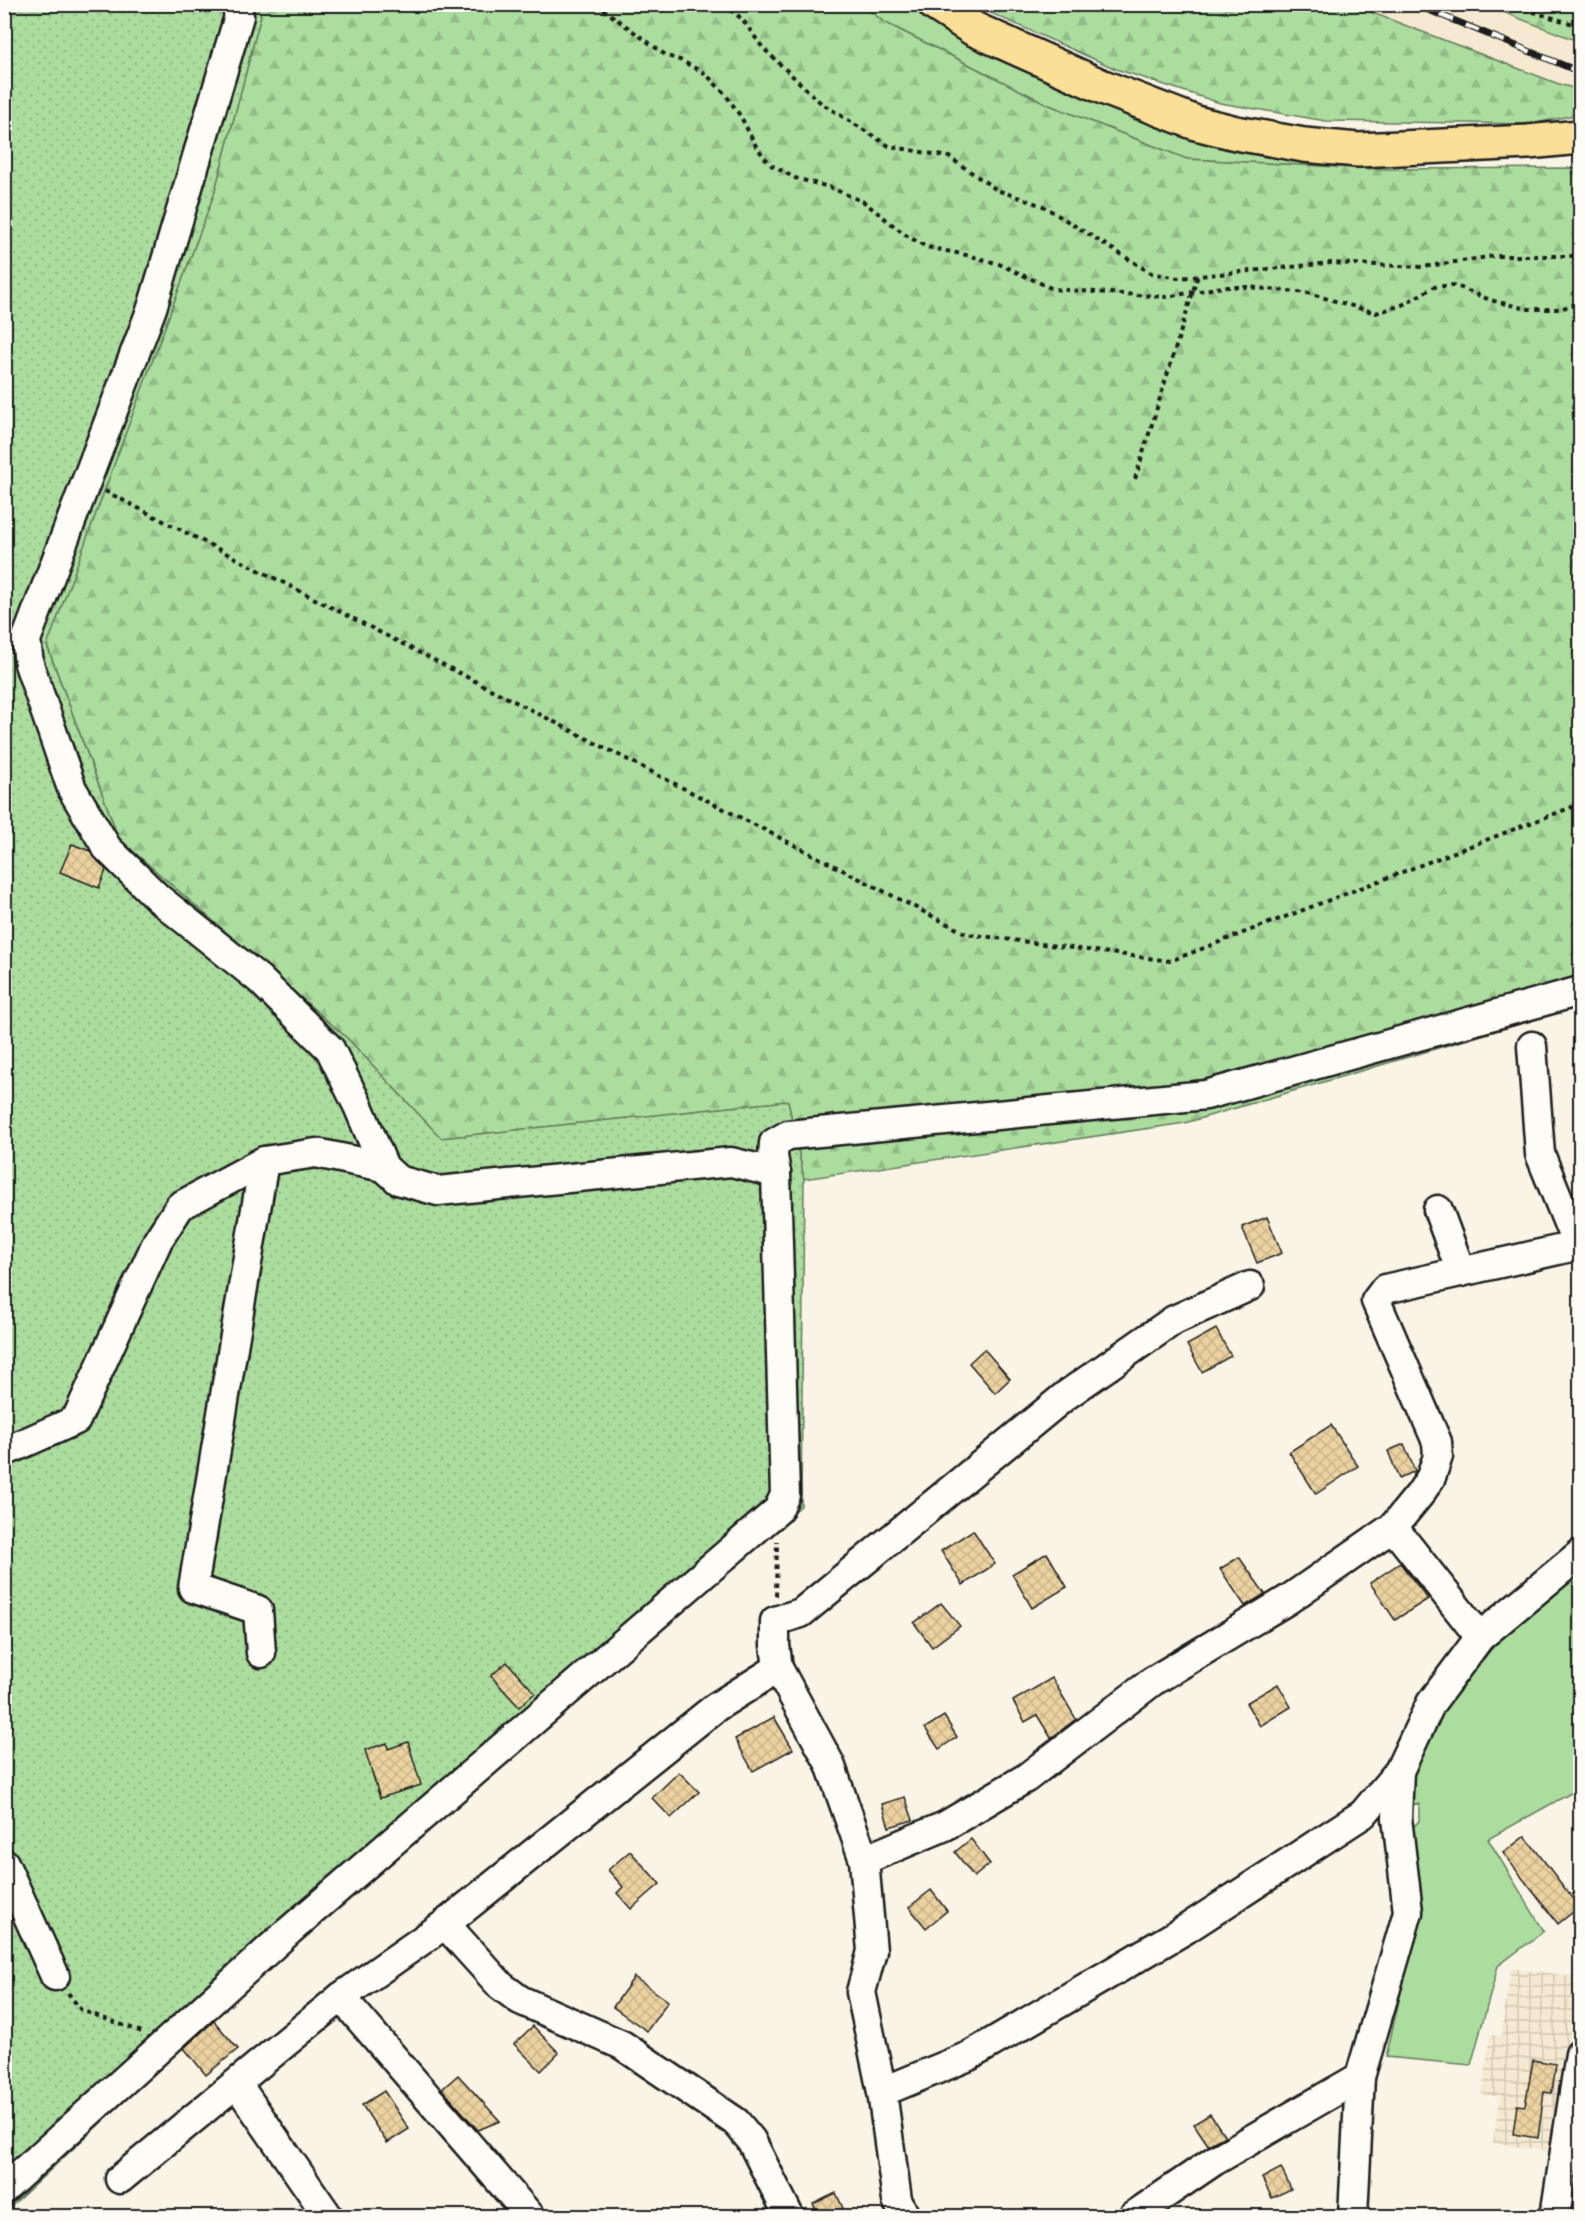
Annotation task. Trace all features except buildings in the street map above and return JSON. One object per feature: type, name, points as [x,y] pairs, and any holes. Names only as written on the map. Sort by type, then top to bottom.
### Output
[{"type":"main road","points":[[935,4],[974,29],[1103,87],[1196,123],[1236,133],[1304,145],[1358,150],[1528,142],[1581,137]]},
{"type":"street","points":[[236,4],[239,16],[152,308],[26,640],[29,664],[72,789],[107,848],[158,898],[259,979],[330,1049],[384,1167],[398,1180],[438,1191],[731,1162],[776,1173]]},
{"type":"street","points":[[4,2189],[289,1931],[778,1510],[785,1495],[774,1143],[788,1136],[1206,1095],[1581,991]]},
{"type":"street","points":[[864,1860],[945,1826],[1026,1778],[1153,1681],[1289,1599],[1393,1527],[1431,1477],[1438,1456],[1437,1442],[1376,1301],[1385,1289],[1579,1245],[1540,1154],[1532,1046]]},
{"type":"street","points":[[4,1452],[76,1420],[158,1240],[180,1206],[264,1161],[316,1153],[384,1167]]},
{"type":"street","points":[[261,1653],[258,1610],[193,1588],[264,1161]]},
{"type":"street","points":[[1438,1210],[1461,1272]]},
{"type":"street","points":[[905,2217],[897,2200],[882,2092],[861,1992],[872,1951],[864,1860],[830,1764],[778,1668],[775,1621],[801,1613],[1065,1396],[1174,1320],[1250,1286]]},
{"type":"street","points":[[1393,1527],[1480,1637]]},
{"type":"street","points":[[882,2092],[969,2056],[1186,1929],[1363,1814],[1400,1771],[1431,1703],[1480,1637],[1581,1554]]},
{"type":"street","points":[[120,2179],[341,1997],[445,1924],[716,1707],[778,1668]]},
{"type":"street","points":[[1353,2217],[1360,2077],[1408,1912],[1397,1818],[1400,1771]]},
{"type":"street","points":[[4,1863],[55,1976]]},
{"type":"street","points":[[445,1924],[501,1986],[520,2000],[622,2045],[735,2122],[751,2140],[789,2217]]},
{"type":"street","points":[[341,1997],[530,2217]]},
{"type":"street","points":[[1555,2217],[1581,2054]]},
{"type":"street","points":[[1133,2217],[1214,2161],[1360,2077]]},
{"type":"street","points":[[237,2084],[328,2217]]},
{"type":"path","points":[[596,4],[667,56],[706,74],[726,95],[741,117],[757,148],[771,165],[795,178],[829,187],[864,202],[907,236],[927,247],[999,264],[1053,290],[1166,297],[1222,287],[1247,286],[1308,293],[1376,313],[1402,305],[1434,287],[1454,285],[1491,300],[1527,309],[1558,309],[1581,303]]},
{"type":"path","points":[[723,4],[742,19],[764,48],[821,103],[889,146],[949,157],[997,190],[1043,207],[1150,273],[1178,278],[1330,263],[1422,267],[1495,256],[1581,256]]},
{"type":"path","points":[[1507,4],[1581,26]]},
{"type":"path","points":[[1135,478],[1198,275]]},
{"type":"path","points":[[86,481],[967,934],[1170,961],[1581,804]]},
{"type":"path","points":[[775,1621],[778,1510]]},
{"type":"path","points":[[55,1976],[81,2010],[166,2042]]},
{"type":"shaded area","points":[[1352,5],[1485,5],[1580,42],[1580,90],[1559,84]]},
{"type":"shaded area","points":[[1511,1968],[1578,1977],[1553,2152],[1493,2143],[1500,2097],[1482,2094],[1490,2035],[1501,2036]]},
{"type":"green space","points":[[5,5],[255,5],[261,15],[214,194],[47,646],[119,839],[347,1038],[441,1138],[788,1101],[804,1179],[801,1506],[272,1964],[5,2212]]},
{"type":"green space","points":[[255,5],[862,5],[884,22],[1049,105],[1187,159],[1377,169],[1580,168],[1580,1006],[1185,1123],[804,1179],[788,1101],[441,1138],[347,1038],[119,839],[47,645],[214,194],[261,15]]},
{"type":"green space","points":[[862,5],[907,5],[944,28],[1135,120],[1208,140],[1377,169],[1187,159],[1049,105],[884,22]]},
{"type":"green space","points":[[973,5],[1352,5],[1580,90],[1580,114],[1531,124],[1326,121],[1220,103],[1116,69]]},
{"type":"green space","points":[[1485,5],[1580,5],[1580,42]]},
{"type":"green space","points":[[1580,1569],[1580,1788],[1488,1839],[1544,1931],[1498,1966],[1471,2065],[1386,2057],[1421,1905],[1411,1829],[1419,1821],[1419,1804],[1410,1805],[1407,1772],[1433,1722],[1506,1631]]},
{"type":"railway","points":[[1414,4],[1580,72]]}]
